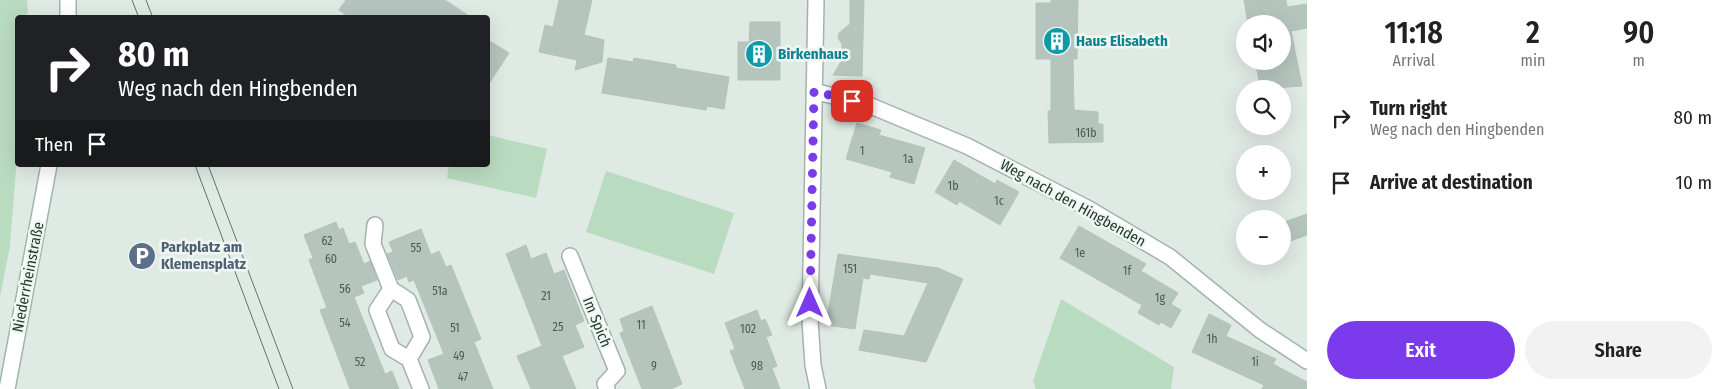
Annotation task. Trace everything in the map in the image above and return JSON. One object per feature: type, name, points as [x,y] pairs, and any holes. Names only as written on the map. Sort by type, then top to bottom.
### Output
[{"type":"street","points":[[68,0],[68,15]]},
{"type":"street","points":[[816,0],[810,320],[813,365],[818,389]]},
{"type":"street","name":"Weg nach den Hingbenden","points":[[814,91],[871,106],[967,146],[1089,209],[1170,257],[1260,330],[1307,361]]},
{"type":"street","name":"Niederrheinstraße","points":[[7,389],[50,167]]},
{"type":"street","points":[[375,225],[373,244],[391,289],[408,300],[422,337],[409,359]]},
{"type":"street","name":"Im Spich","points":[[570,256],[617,371],[601,387]]},
{"type":"street","points":[[391,289],[377,310],[392,349],[409,359],[421,389]]},
{"type":"green space","points":[[0,0],[27,0],[28,12],[26,15],[15,15],[16,167],[10,246],[0,297]]},
{"type":"green space","points":[[490,135],[547,149],[536,198],[447,178],[449,167],[490,167]]},
{"type":"green space","points":[[606,171],[734,213],[714,274],[586,232]]},
{"type":"green space","points":[[1061,299],[1174,367],[1171,389],[1036,389],[1033,381]]},
{"type":"building","points":[[346,0],[445,0],[468,15],[346,15],[339,10]]},
{"type":"building","points":[[559,0],[592,0],[584,35],[604,40],[602,62],[575,70],[577,60],[539,52],[545,25],[553,27]]},
{"type":"building","points":[[850,0],[864,0],[862,76],[833,75],[842,60],[842,44],[838,38],[839,33],[850,24]]},
{"type":"building","points":[[1051,0],[1078,0],[1077,59],[1073,59],[1074,110],[1098,112],[1098,124],[1103,124],[1103,142],[1049,143],[1048,111],[1051,111],[1051,59],[1036,59],[1036,3],[1051,3]]},
{"type":"building","points":[[1244,0],[1286,0],[1287,7],[1307,4],[1307,28],[1291,31],[1291,15],[1246,15]]},
{"type":"building","name":"Birkenhaus","points":[[750,22],[780,22],[780,80],[738,80],[738,42],[749,42]]},
{"type":"building","points":[[1291,31],[1302,86],[1291,87],[1291,80],[1259,80],[1257,70],[1291,70]]},
{"type":"building","points":[[490,41],[509,53],[490,82]]},
{"type":"building","points":[[608,58],[633,62],[634,58],[676,65],[676,68],[729,77],[724,109],[707,106],[706,110],[602,93]]},
{"type":"building","points":[[857,123],[881,130],[879,135],[925,148],[914,184],[890,177],[892,172],[846,159]]},
{"type":"building","points":[[954,160],[995,184],[997,180],[1019,192],[1000,225],[959,201],[957,205],[935,192]]},
{"type":"building","points":[[1307,214],[1307,235],[1291,241],[1291,220]]},
{"type":"building","points":[[336,222],[339,230],[343,228],[349,244],[355,242],[364,264],[370,261],[377,280],[361,286],[364,293],[354,297],[385,374],[392,371],[399,389],[350,389],[320,310],[327,308],[309,260],[313,258],[304,235]]},
{"type":"building","points":[[1079,226],[1146,264],[1141,271],[1178,293],[1171,304],[1181,310],[1171,328],[1161,322],[1159,325],[1138,313],[1142,305],[1060,258]]},
{"type":"building","points":[[421,229],[431,255],[439,251],[446,267],[451,265],[481,339],[474,342],[493,389],[439,389],[428,360],[444,354],[414,280],[409,282],[407,276],[398,280],[387,254],[393,252],[389,242]]},
{"type":"building","points":[[526,245],[531,259],[546,253],[554,274],[564,270],[584,321],[575,325],[584,347],[562,356],[576,389],[531,389],[517,356],[542,346],[506,254]]},
{"type":"building","points":[[838,254],[938,268],[963,279],[926,362],[859,350],[864,330],[904,336],[928,283],[870,274],[869,279],[863,278],[855,329],[826,325]]},
{"type":"building","points":[[652,306],[682,384],[671,389],[642,389],[620,333],[624,331],[620,319]]},
{"type":"building","points":[[757,310],[761,321],[765,319],[772,335],[766,337],[777,366],[772,368],[780,389],[745,389],[730,351],[735,349],[725,323]]},
{"type":"building","points":[[1209,314],[1231,325],[1226,336],[1276,359],[1273,364],[1307,382],[1307,389],[1262,389],[1264,385],[1192,352]]},
{"type":"tram line","points":[[132,0],[138,15]]},
{"type":"tram line","points":[[146,0],[152,15]]},
{"type":"tram line","points":[[196,167],[279,389]]},
{"type":"tram line","points":[[209,167],[293,389]]},
{"type":"place","name":"Haus Elisabeth","points":[[1057,41]]},
{"type":"place","name":"Birkenhaus","points":[[759,54]]},
{"type":"place","name":"Parkplatz am Klemensplatz","points":[[142,256]]},
{"type":"route","points":[[810,303],[810,217],[814,91],[852,101]]}]
